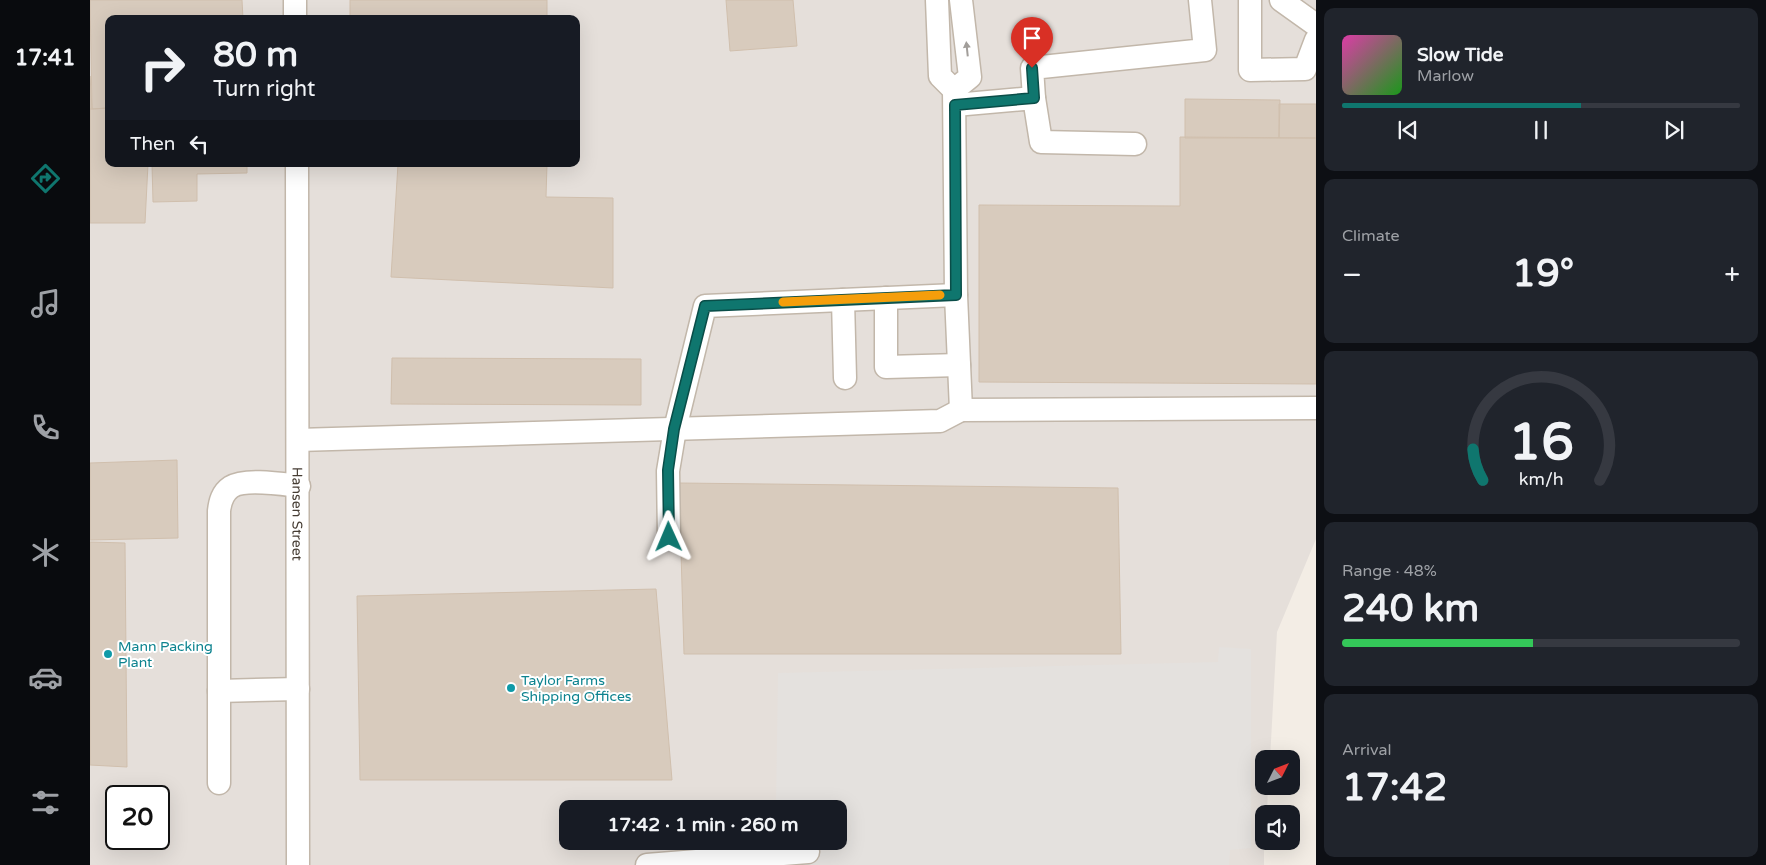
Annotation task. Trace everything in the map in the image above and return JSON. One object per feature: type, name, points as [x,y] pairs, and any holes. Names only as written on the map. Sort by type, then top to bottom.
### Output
[{"type":"street","points":[[295,0],[296,15]]},
{"type":"street","points":[[937,0],[940,76],[954,98],[956,295],[961,410]]},
{"type":"street","points":[[954,98],[970,77],[961,0]]},
{"type":"street","points":[[1135,144],[1041,142],[1034,98],[1032,68],[1205,50],[1200,0]]},
{"type":"street","points":[[1250,0],[1250,70],[1305,69],[1316,40]]},
{"type":"street","points":[[1280,0],[1316,25]]},
{"type":"street","points":[[954,98],[1034,98]]},
{"type":"street","name":"Hansen Street","points":[[297,167],[298,865]]},
{"type":"street","points":[[669,537],[668,470],[674,429],[705,306],[956,295]]},
{"type":"street","points":[[886,298],[886,367],[959,365]]},
{"type":"street","points":[[844,300],[845,378]]},
{"type":"street","points":[[298,440],[940,421],[961,410],[1316,408]]},
{"type":"street","points":[[219,783],[219,511],[221,497],[231,487],[245,483],[298,486]]},
{"type":"street","points":[[219,691],[298,689]]},
{"type":"street","points":[[647,865],[808,852]]},
{"type":"shaded area","points":[[90,0],[1316,0],[1316,539],[1277,632],[1270,750],[1255,750],[1255,795],[1268,795],[1267,805],[1255,805],[1255,850],[1264,850],[1264,865],[90,865]]},
{"type":"shaded area","points":[[1219,647],[1251,649],[1251,848],[1230,850],[1229,865],[775,865],[776,850],[847,850],[847,800],[776,800],[778,673],[1218,662]]},
{"type":"building","points":[[90,0],[242,0],[243,15],[105,15],[105,108],[92,109]]},
{"type":"building","points":[[350,0],[547,0],[547,15],[350,15]]},
{"type":"building","points":[[726,0],[793,0],[797,46],[730,51]]},
{"type":"building","points":[[90,76],[92,109],[90,109]]},
{"type":"building","points":[[1185,99],[1280,100],[1279,138],[1185,138]]},
{"type":"building","points":[[1279,104],[1316,104],[1316,138],[1279,138]]},
{"type":"building","points":[[105,108],[105,167],[148,167],[145,223],[90,223],[90,109]]},
{"type":"building","points":[[1180,137],[1316,138],[1316,384],[979,382],[979,205],[1180,206]]},
{"type":"building","points":[[152,167],[247,167],[247,173],[197,174],[197,201],[153,202]]},
{"type":"building","points":[[398,167],[547,167],[546,197],[613,198],[613,288],[391,277]]},
{"type":"building","points":[[392,358],[641,359],[641,405],[391,404]]},
{"type":"building","points":[[177,460],[178,538],[90,540],[90,463]]},
{"type":"building","points":[[679,483],[1118,488],[1121,654],[684,654]]},
{"type":"building","name":"Mann Packing Plant","points":[[90,542],[125,543],[127,767],[90,765]]},
{"type":"building","name":"Taylor Farms Shipping Offices","points":[[656,589],[672,780],[360,780],[357,596]]},
{"type":"slow traffic","points":[[783,302],[940,295]]},
{"type":"place","name":"Mann Packing Plant","points":[[108,654]]},
{"type":"place","name":"Taylor Farms Shipping Offices","points":[[511,688]]},
{"type":"route","points":[[669,537],[668,470],[674,429],[705,306],[956,295],[955,105],[1034,98],[1032,68]]}]
